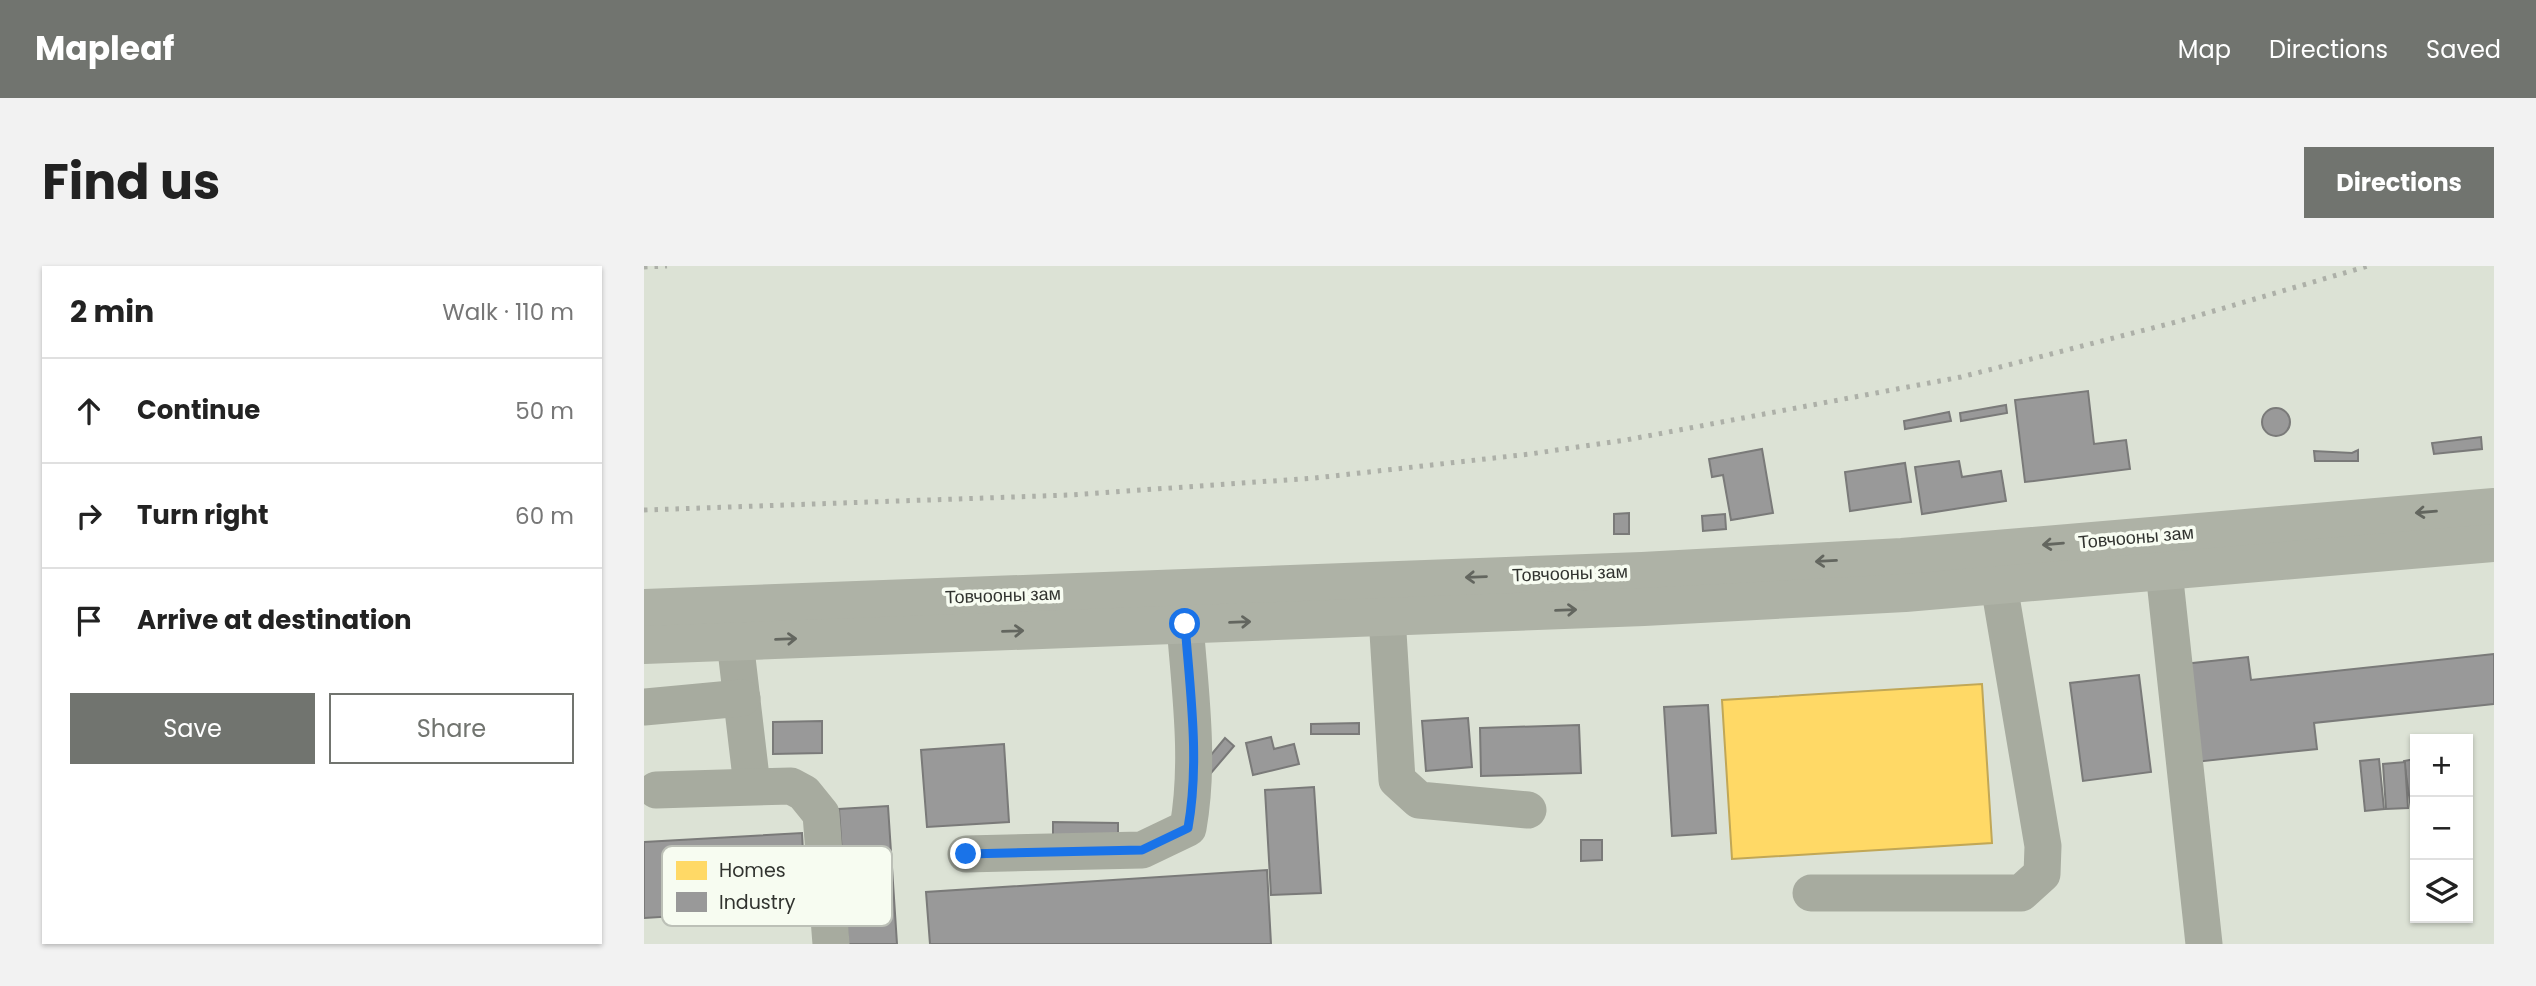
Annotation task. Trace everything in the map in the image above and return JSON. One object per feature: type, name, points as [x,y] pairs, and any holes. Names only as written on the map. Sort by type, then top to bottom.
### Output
[{"type":"highway","name":"Товчооны зам","points":[[644,608],[1642,571],[1902,557],[2494,507]]},
{"type":"highway","name":"Товчооны зам","points":[[644,645],[1658,606],[1891,594],[2494,543]]},
{"type":"lane","points":[[2164,570],[2204,944]]},
{"type":"lane","points":[[1811,893],[2021,893],[2042,874],[2043,846],[1999,585]]},
{"type":"lane","points":[[1387,616],[1396,780],[1419,800],[1528,810]]},
{"type":"lane","points":[[966,854],[1142,850],[1188,828],[1194,783],[1185,624]]},
{"type":"lane","points":[[735,641],[752,786]]},
{"type":"lane","points":[[644,707],[741,698]]},
{"type":"lane","points":[[656,790],[791,786],[804,793],[821,814],[823,846]]},
{"type":"lane","points":[[830,926],[831,944]]},
{"type":"shaded area","points":[[644,266],[2494,266],[2494,944],[644,944]]},
{"type":"building: Homes","points":[[1982,684],[1992,843],[1732,859],[1722,700]]},
{"type":"building: Industry","points":[[2088,391],[2094,444],[2126,440],[2130,469],[2025,482],[2015,400]]},
{"type":"building: Industry","points":[[2006,405],[2007,413],[1961,421],[1960,413]]},
{"type":"building: Industry","points":[[2276,408],[2286,412],[2290,422],[2286,432],[2276,436],[2266,432],[2262,422],[2266,412]]},
{"type":"building: Industry","points":[[1949,412],[1951,421],[1905,429],[1904,421]]},
{"type":"building: Industry","points":[[2481,437],[2482,449],[2434,454],[2432,443]]},
{"type":"building: Industry","points":[[1762,449],[1773,513],[1731,520],[1723,475],[1712,477],[1709,459]]},
{"type":"building: Industry","points":[[2358,450],[2358,461],[2315,461],[2314,451],[2352,453]]},
{"type":"building: Industry","points":[[1959,461],[1962,477],[2001,471],[2006,501],[1922,514],[1915,467]]},
{"type":"building: Industry","points":[[1905,463],[1911,502],[1850,511],[1845,472]]},
{"type":"building: Industry","points":[[1629,513],[1629,534],[1614,534],[1614,514]]},
{"type":"building: Industry","points":[[1725,514],[1726,529],[1703,531],[1702,516]]},
{"type":"building: Industry","points":[[2494,654],[2494,704],[2314,723],[2317,749],[2195,762],[2184,664],[2248,657],[2251,680]]},
{"type":"building: Industry","points":[[2139,675],[2151,772],[2083,781],[2070,683]]},
{"type":"building: Industry","points":[[1708,705],[1716,833],[1672,836],[1664,707]]},
{"type":"building: Industry","points":[[1468,718],[1472,767],[1426,771],[1422,721]]},
{"type":"building: Industry","points":[[822,721],[822,753],[773,754],[773,722]]},
{"type":"building: Industry","points":[[1359,723],[1359,734],[1311,734],[1311,724]]},
{"type":"building: Industry","points":[[1579,725],[1581,773],[1481,776],[1480,728]]},
{"type":"building: Industry","points":[[1271,737],[1274,749],[1294,744],[1299,764],[1253,775],[1246,743]]},
{"type":"building: Industry","points":[[1225,738],[1234,746],[1205,780],[1196,773]]},
{"type":"building: Industry","points":[[1004,744],[1009,822],[927,827],[921,750]]},
{"type":"building: Industry","points":[[2379,759],[2384,809],[2365,811],[2360,761]]},
{"type":"building: Industry","points":[[2410,760],[2410,802],[2404,761]]},
{"type":"building: Industry","points":[[2405,762],[2408,808],[2386,809],[2383,764]]},
{"type":"building: Industry","points":[[1314,787],[1321,893],[1271,895],[1265,790]]},
{"type":"building: Industry","points":[[888,806],[891,846],[841,846],[839,809]]},
{"type":"building: Industry","points":[[1053,822],[1118,823],[1118,839],[1053,838]]},
{"type":"building: Industry","points":[[802,833],[803,846],[662,846],[662,917],[644,918],[644,842]]},
{"type":"building: Industry","points":[[1581,840],[1602,840],[1602,860],[1581,861]]},
{"type":"building: Industry","points":[[892,867],[897,944],[848,944],[847,926],[892,926]]},
{"type":"building: Industry","points":[[1267,870],[1271,944],[930,944],[926,892]]},
{"type":"railway","points":[[644,267],[667,266]]},
{"type":"railway","points":[[644,510],[1069,495],[1315,478],[1530,454],[1626,440],[1961,377],[2176,322],[2368,266]]},
{"type":"route","points":[[966,854],[1142,850],[1188,828],[1194,797],[1192,715],[1185,624]]}]
